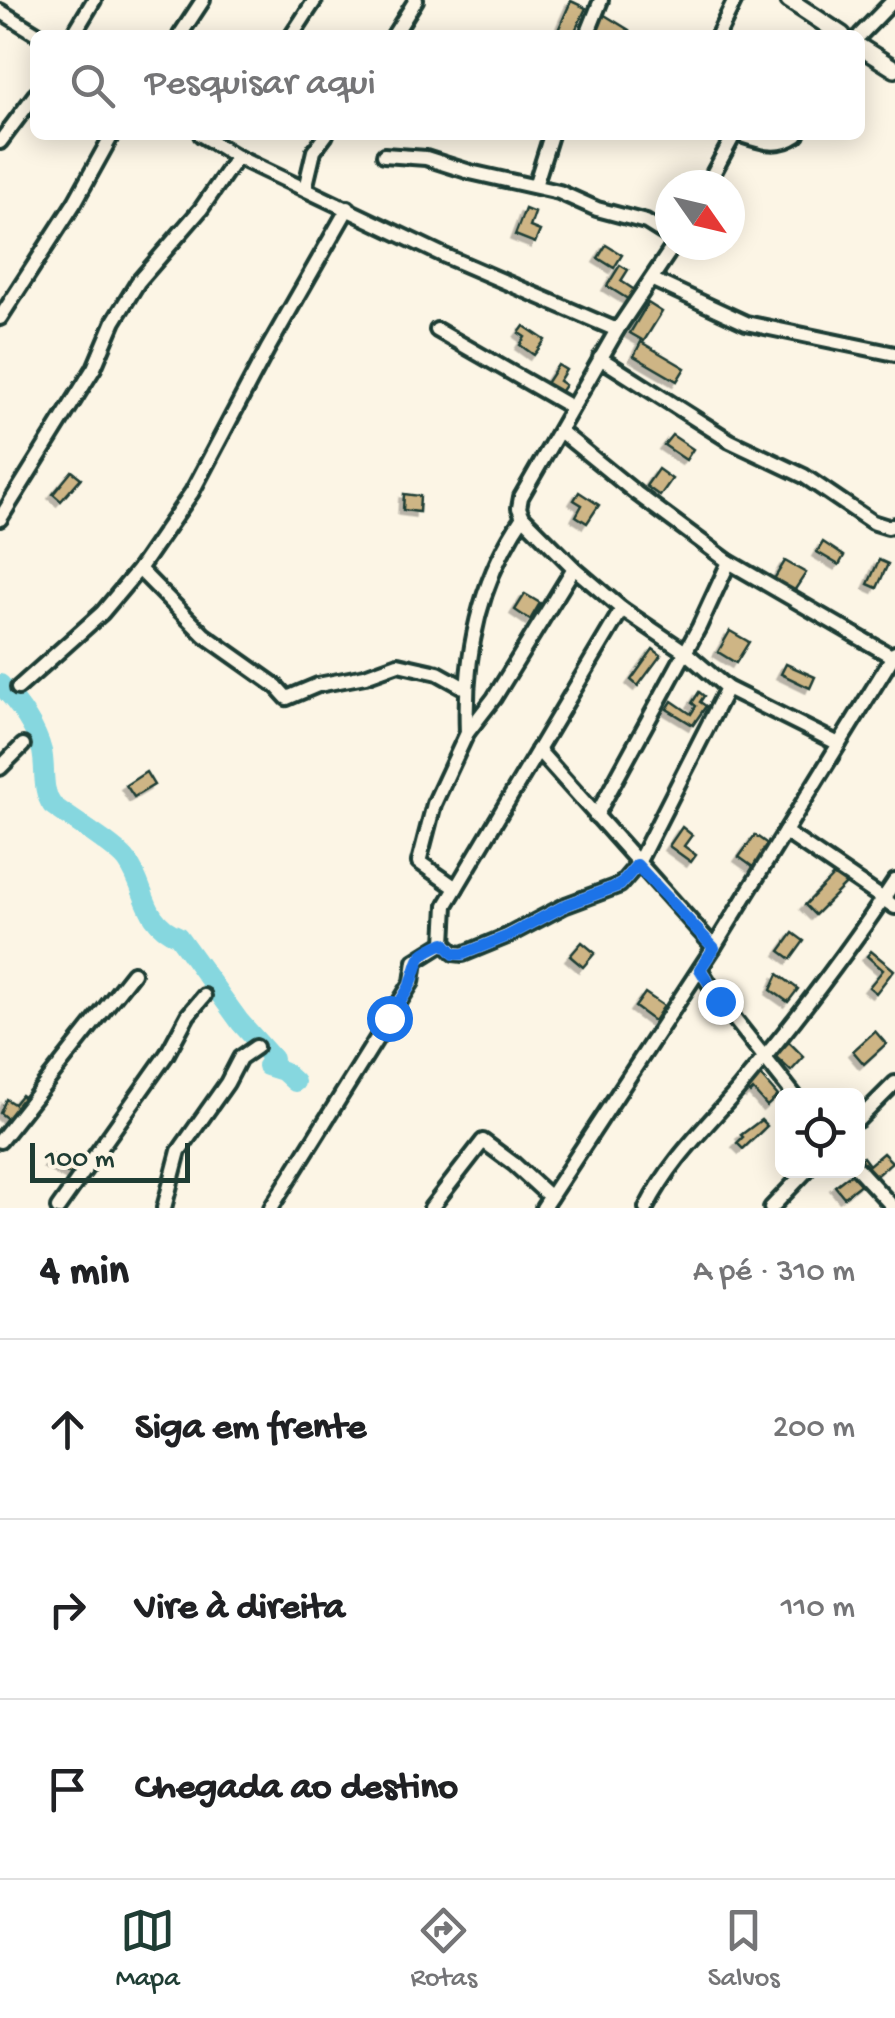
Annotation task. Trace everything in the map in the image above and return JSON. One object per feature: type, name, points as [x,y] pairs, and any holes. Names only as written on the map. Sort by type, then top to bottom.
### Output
[{"type":"main road","points":[[789,0],[834,30]]},
{"type":"main road","points":[[865,50],[895,69]]},
{"type":"street","points":[[76,30],[94,0]]},
{"type":"street","points":[[183,30],[203,0]]},
{"type":"street","points":[[295,30],[315,0]]},
{"type":"street","points":[[397,30],[416,0]]},
{"type":"street","points":[[589,30],[601,0]]},
{"type":"street","points":[[720,30],[735,0]]},
{"type":"street","points":[[865,31],[894,0]]},
{"type":"street","points":[[0,11],[30,30]]},
{"type":"street","points":[[0,142],[30,102]]},
{"type":"street","points":[[0,318],[75,202],[109,140]]},
{"type":"street","points":[[223,140],[237,156],[304,189],[445,256],[617,330]]},
{"type":"street","points":[[304,189],[313,167],[314,151],[322,140]]},
{"type":"street","points":[[536,186],[550,140]]},
{"type":"street","points":[[716,170],[735,140]]},
{"type":"street","points":[[756,140],[784,144],[790,140]]},
{"type":"street","points":[[0,518],[94,368],[114,321],[138,282],[201,209],[237,156]]},
{"type":"street","points":[[384,156],[426,158],[536,186],[655,228]]},
{"type":"street","points":[[18,688],[75,640],[139,569],[208,466],[267,350],[348,208]]},
{"type":"street","points":[[665,260],[571,407],[520,497],[519,508],[523,517],[574,568],[622,609],[684,651],[726,688],[839,744]]},
{"type":"street","points":[[653,280],[746,324],[895,354]]},
{"type":"street","points":[[438,330],[571,407]]},
{"type":"street","points":[[600,358],[730,441],[804,476],[872,522],[895,525]]},
{"type":"street","points":[[431,1208],[483,1141],[514,1164],[546,1203],[714,948],[894,655],[729,562],[636,494],[560,431]]},
{"type":"street","points":[[467,733],[465,688],[471,648],[493,571],[523,517]]},
{"type":"street","points":[[596,816],[729,562]]},
{"type":"street","points":[[456,888],[419,862],[434,804],[467,733],[494,698],[574,568]]},
{"type":"street","points":[[139,569],[204,635],[287,698],[318,685],[365,676],[398,664],[438,673],[465,688]]},
{"type":"street","points":[[622,609],[446,905],[444,943],[454,954],[508,936],[566,905],[620,885],[637,865],[726,688]]},
{"type":"street","points":[[0,768],[23,745]]},
{"type":"street","points":[[538,750],[714,948]]},
{"type":"street","points":[[785,832],[889,902]]},
{"type":"street","points":[[646,1208],[658,1184],[689,1142],[889,902],[895,881]]},
{"type":"street","points":[[271,1208],[412,982],[415,961],[444,943]]},
{"type":"street","points":[[700,969],[787,1088]]},
{"type":"street","points":[[0,1140],[132,974]]},
{"type":"street","points":[[58,1208],[204,996]]},
{"type":"street","points":[[164,1208],[179,1150],[228,1083],[240,1058],[256,1048]]},
{"type":"street","points":[[865,1113],[895,1082]]},
{"type":"street","points":[[865,1176],[894,1208]]},
{"type":"street","points":[[771,1208],[799,1178]]},
{"type":"building","points":[[571,1],[586,8],[575,30],[558,30]]},
{"type":"building","points":[[603,14],[629,30],[597,30],[594,28]]},
{"type":"building","points":[[525,209],[535,213],[530,227],[540,231],[535,243],[515,235]]},
{"type":"building","points":[[606,245],[622,255],[614,268],[598,258]]},
{"type":"building","points":[[620,265],[628,270],[621,281],[636,291],[631,301],[607,286]]},
{"type":"building","points":[[648,303],[662,312],[644,341],[630,333]]},
{"type":"building","points":[[524,326],[545,340],[534,355],[520,345],[525,337],[519,333]]},
{"type":"building","points":[[641,342],[685,368],[677,381],[634,356]]},
{"type":"building","points":[[558,365],[566,370],[559,381],[565,385],[559,394],[545,385]]},
{"type":"building","points":[[672,435],[693,449],[686,460],[664,445]]},
{"type":"building","points":[[658,469],[672,479],[660,496],[646,486]]},
{"type":"building","points":[[72,471],[81,478],[61,501],[53,494]]},
{"type":"building","points":[[579,492],[599,505],[587,523],[576,516],[582,505],[574,500]]},
{"type":"building","points":[[404,494],[420,496],[419,512],[403,510]]},
{"type":"building","points":[[823,542],[844,556],[839,565],[817,552]]},
{"type":"building","points":[[879,560],[888,564],[877,588],[868,584]]},
{"type":"building","points":[[785,561],[806,573],[794,591],[774,579]]},
{"type":"building","points":[[525,594],[540,603],[530,620],[515,610]]},
{"type":"building","points":[[730,631],[749,642],[736,663],[718,652]]},
{"type":"building","points":[[653,649],[661,655],[638,686],[631,680]]},
{"type":"building","points":[[786,664],[815,677],[810,688],[781,674]]},
{"type":"building","points":[[699,692],[704,696],[700,702],[706,706],[693,725],[667,709],[672,701],[691,714]]},
{"type":"building","points":[[146,772],[154,785],[134,797],[126,785]]},
{"type":"building","points":[[682,827],[692,835],[684,846],[696,855],[691,862],[669,846]]},
{"type":"building","points":[[755,835],[769,845],[753,867],[739,857]]},
{"type":"building","points":[[840,869],[851,879],[815,915],[805,905]]},
{"type":"building","points":[[793,933],[804,941],[791,959],[780,951]]},
{"type":"building","points":[[582,942],[595,953],[583,967],[570,956]]},
{"type":"building","points":[[871,951],[894,970],[876,993],[869,987],[883,970],[867,956]]},
{"type":"building","points":[[778,974],[798,989],[788,1002],[771,990]]},
{"type":"building","points":[[645,993],[664,1006],[654,1021],[635,1007]]},
{"type":"building","points":[[875,1031],[886,1044],[864,1064],[853,1051]]},
{"type":"building","points":[[789,1042],[804,1057],[791,1071],[775,1056]]},
{"type":"building","points":[[758,1073],[775,1093],[775,1099],[767,1106],[744,1086]]},
{"type":"building","points":[[21,1095],[25,1098],[9,1120],[0,1113],[6,1099],[14,1104]]},
{"type":"building","points":[[761,1120],[767,1126],[743,1149],[737,1143],[741,1135]]},
{"type":"building","points":[[883,1153],[892,1162],[873,1178],[865,1169],[865,1160],[869,1165]]},
{"type":"building","points":[[53,1154],[76,1166],[71,1175],[48,1163]]},
{"type":"building","points":[[845,1178],[858,1178],[862,1183],[844,1197],[835,1186]]},
{"type":"waterway","points":[[0,684],[35,732],[52,805],[122,855],[151,913],[166,930],[178,936],[240,1022],[273,1059],[267,1066],[283,1071],[295,1082]]},
{"type":"route","points":[[389,1018],[412,982],[415,961],[428,950],[444,943],[454,954],[463,954],[508,936],[566,905],[620,885],[637,865],[714,948],[700,969],[720,1001]]}]
